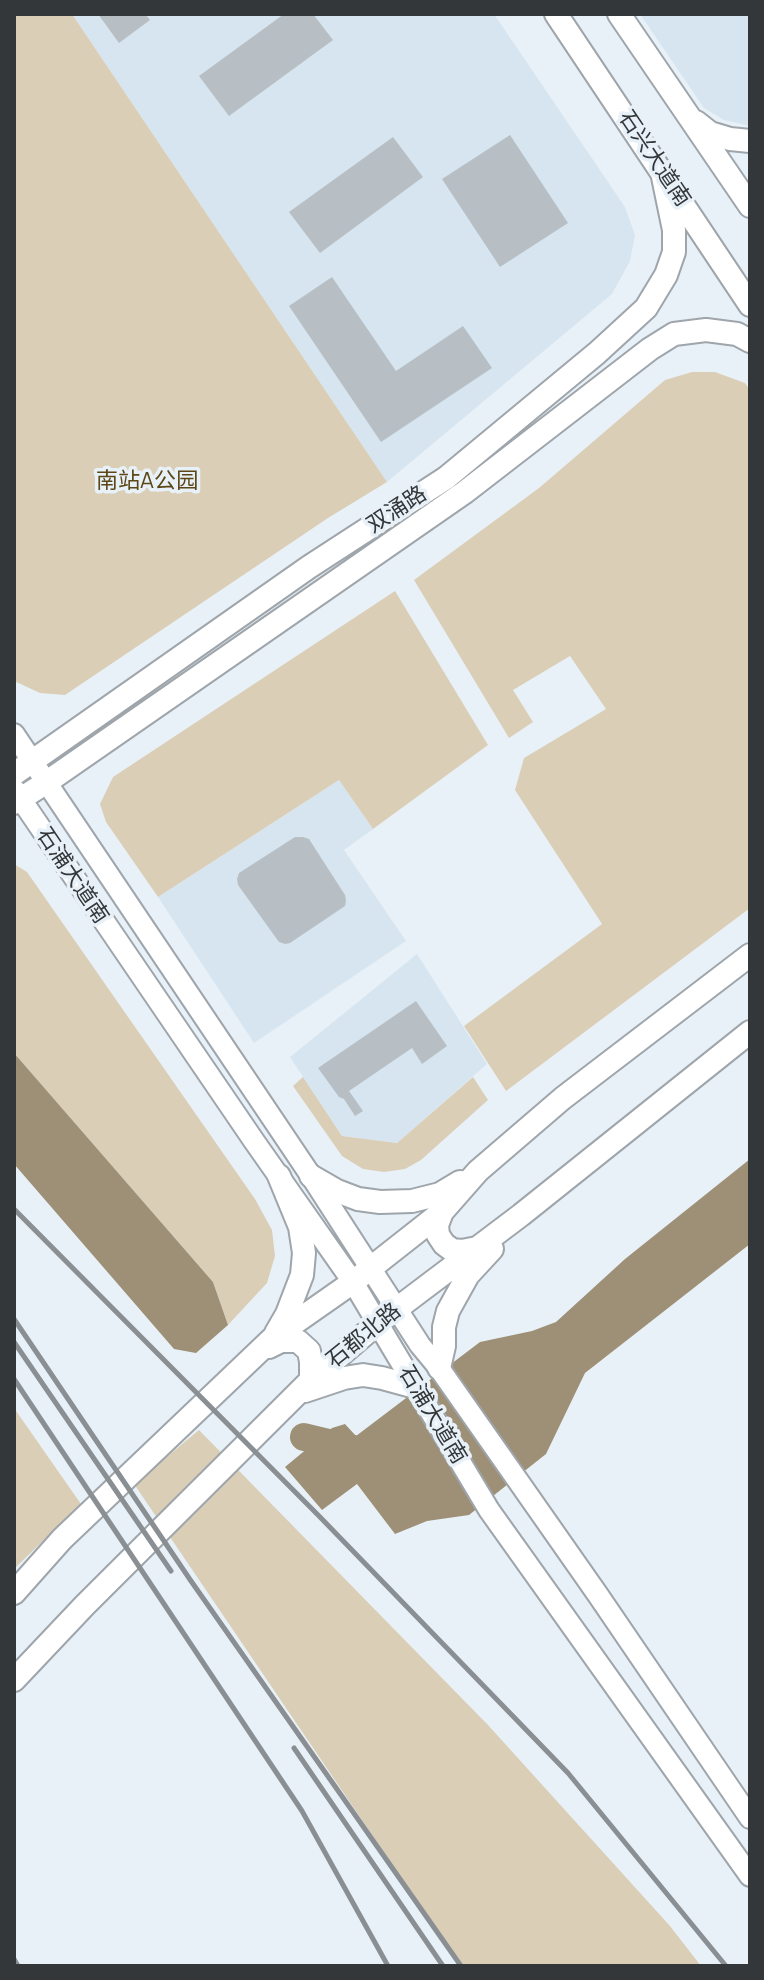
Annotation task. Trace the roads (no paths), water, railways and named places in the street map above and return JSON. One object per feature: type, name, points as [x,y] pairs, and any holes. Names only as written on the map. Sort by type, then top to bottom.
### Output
[{"type":"main road","name":"石兴大道南","points":[[556,14],[750,305]]},
{"type":"main road","points":[[619,14],[750,206]]},
{"type":"main road","points":[[690,118],[710,133],[750,141]]},
{"type":"main road","name":"双涌路","points":[[24,768],[309,567],[446,478],[597,353],[646,308],[666,275],[674,252],[674,230],[662,172]]},
{"type":"main road","name":"双涌路","points":[[16,797],[47,782],[465,492],[650,349],[674,334],[706,330],[737,334],[750,341]]},
{"type":"main road","points":[[14,1593],[62,1539],[266,1345],[372,1268],[442,1212],[478,1171],[563,1098],[750,955]]},
{"type":"main road","name":"石都北路","points":[[14,1680],[304,1387],[378,1323],[521,1215],[750,1032]]},
{"type":"main road","points":[[311,1176],[358,1199],[380,1202],[412,1201],[440,1194],[478,1171]]},
{"type":"main road","points":[[266,1345],[287,1314],[302,1275],[304,1253],[300,1227],[279,1176]]},
{"type":"main road","points":[[442,1212],[437,1225],[438,1235],[444,1244],[452,1250],[477,1248]]},
{"type":"main road","points":[[439,1368],[448,1311],[468,1275],[521,1215]]},
{"type":"main road","points":[[266,1345],[298,1341],[309,1351],[311,1362],[304,1387],[363,1375],[415,1387]]},
{"type":"street","name":"石浦大道南","points":[[14,734],[24,768],[47,782],[372,1268],[420,1345],[607,1608],[750,1818]]},
{"type":"street","name":"石浦大道南","points":[[16,797],[353,1282],[489,1510],[750,1876]]},
{"type":"street","points":[[254,1141],[271,1146],[276,1142],[279,1135],[275,1122]]},
{"type":"street","points":[[415,1387],[418,1373],[427,1367],[439,1368]]},
{"type":"waterway","points":[[304,1437],[354,1449]]},
{"type":"railway","points":[[14,1209],[319,1516],[568,1773],[726,1966]]},
{"type":"railway","points":[[14,1319],[191,1581],[461,1966]]},
{"type":"railway","points":[[14,1342],[171,1571]]},
{"type":"railway","points":[[14,1379],[302,1811],[388,1966]]},
{"type":"railway","points":[[294,1748],[443,1966]]},
{"type":"railway","points":[[14,1959],[18,1966]]},
{"type":"park label","name":"南站A公园","points":[[147,482]]}]
